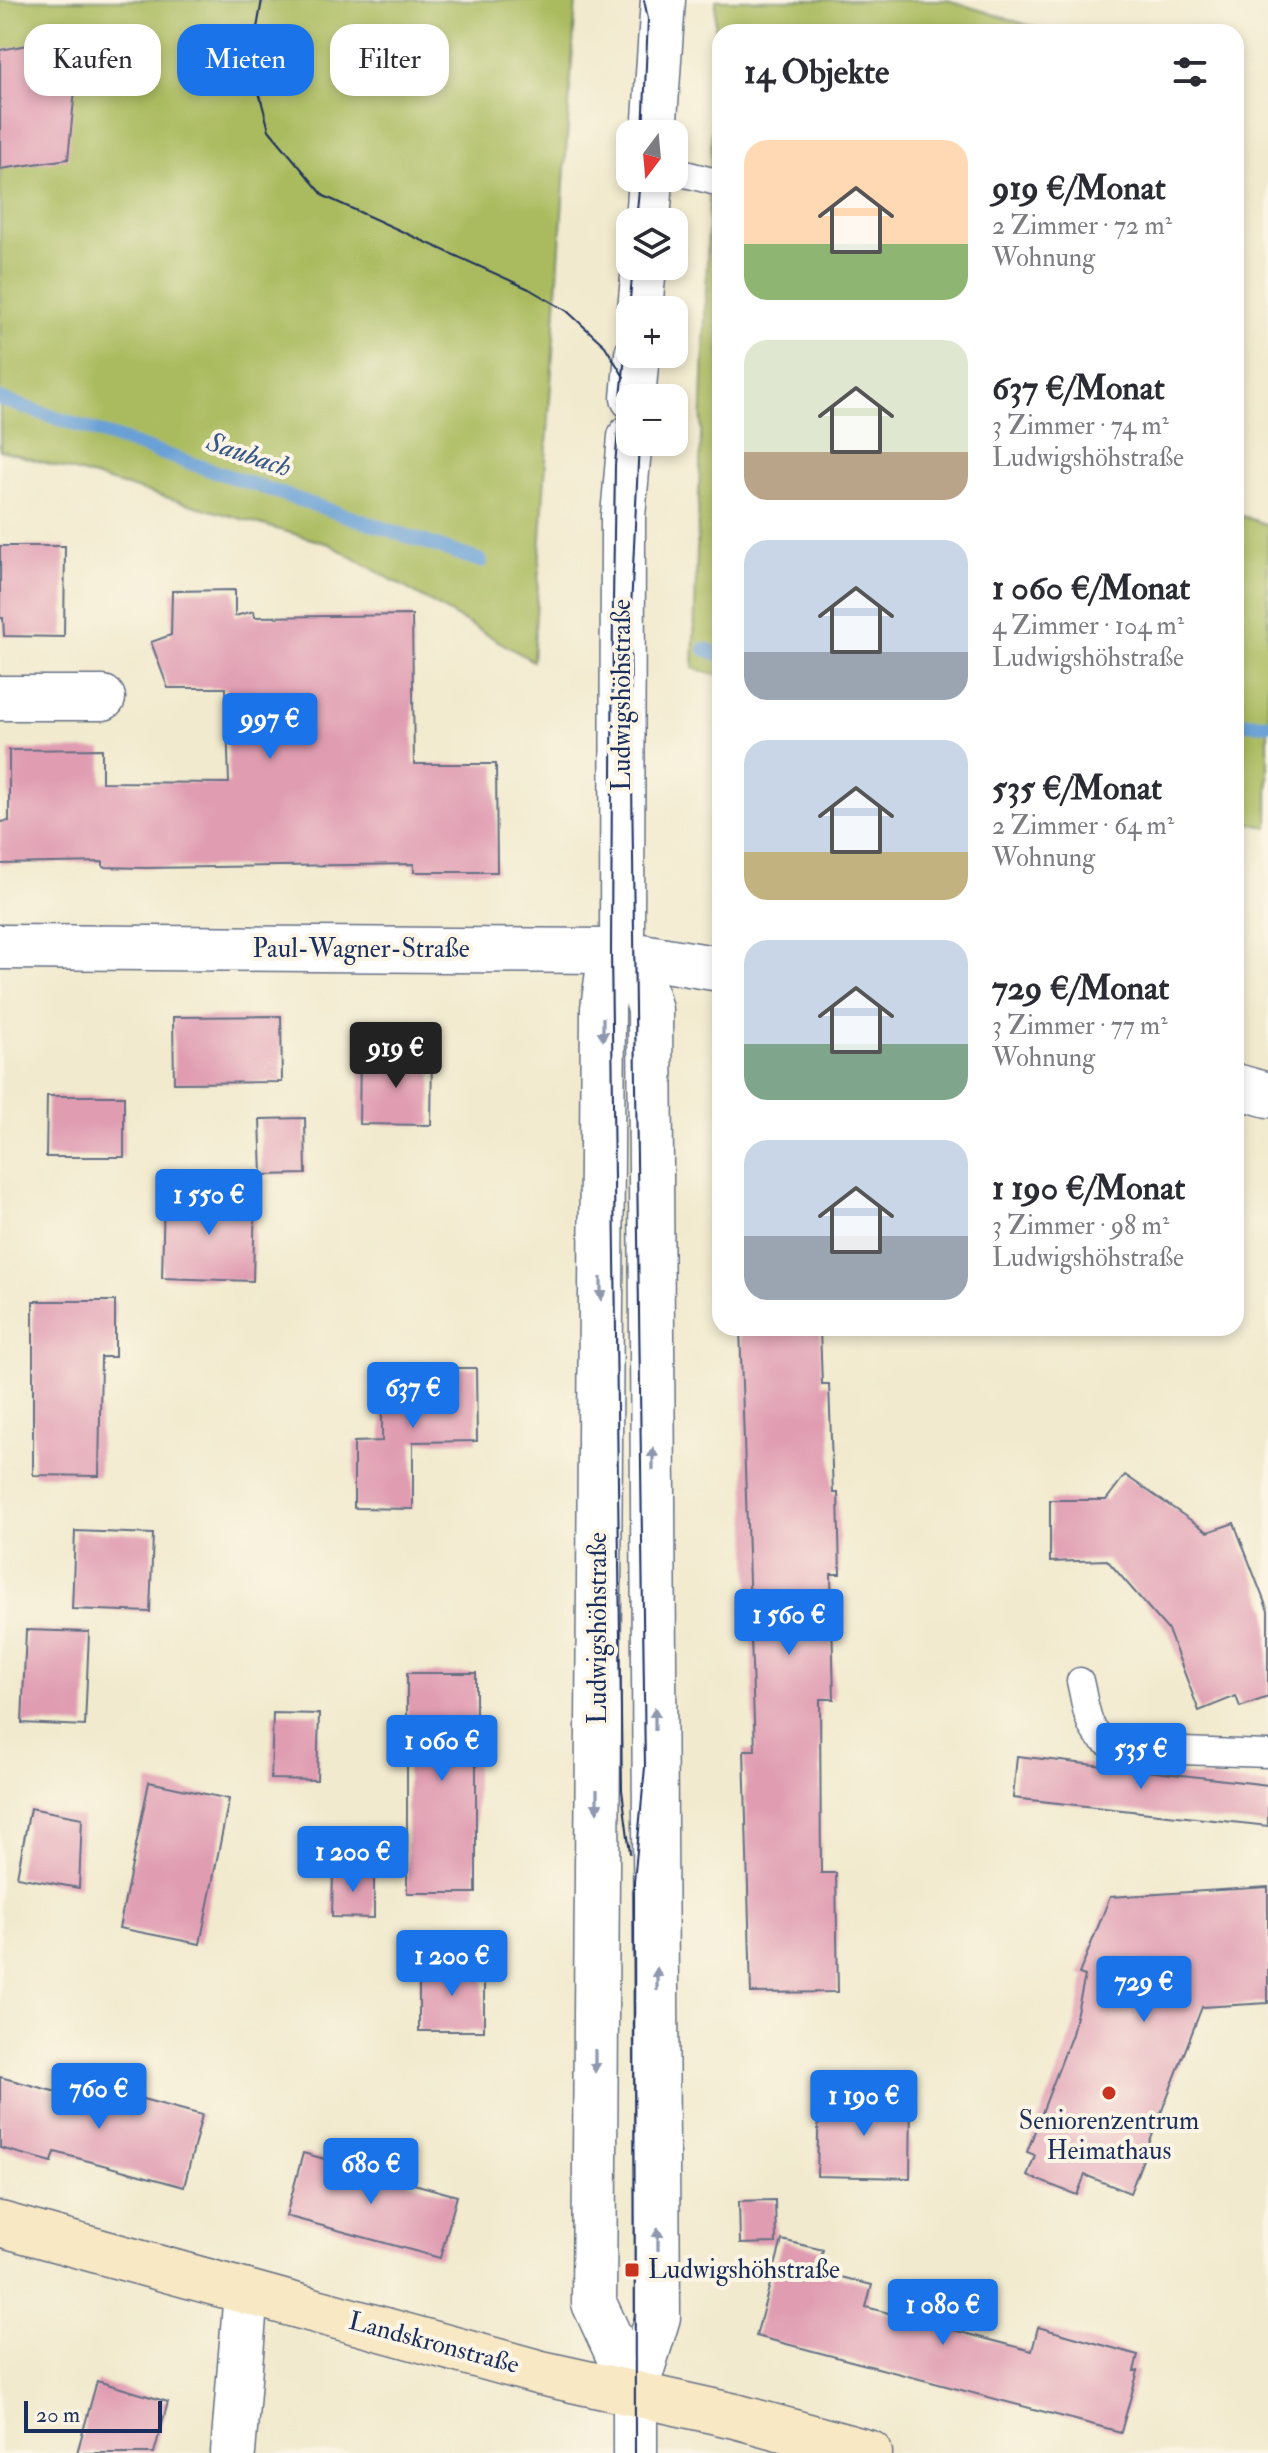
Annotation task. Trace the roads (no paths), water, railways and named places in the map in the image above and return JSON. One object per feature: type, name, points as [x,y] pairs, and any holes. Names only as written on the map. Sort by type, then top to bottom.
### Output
[{"type":"main road","name":"Landskronstraße","points":[[0,2224],[541,2373],[635,2392],[870,2453]]},
{"type":"street","points":[[655,120],[663,0]]},
{"type":"street","name":"Ludwigshöhstraße","points":[[628,456],[623,516],[623,953],[603,1024],[594,2303],[635,2392]]},
{"type":"street","points":[[0,698],[103,698]]},
{"type":"street","name":"Paul-Wagner-Straße","points":[[0,947],[623,953],[712,968]]},
{"type":"street","name":"Ludwigshöhstraße","points":[[623,953],[650,1010],[658,2317],[635,2392],[635,2453]]},
{"type":"street","points":[[1244,1088],[1268,1095]]},
{"type":"street","points":[[233,2453],[246,2292]]},
{"type":"lane","points":[[688,175],[712,181]]},
{"type":"lane","points":[[1080,1681],[1090,1724],[1099,1739],[1106,1743],[1125,1749],[1268,1754]]},
{"type":"waterway","name":"Saubach","points":[[0,399],[481,561]]},
{"type":"waterway","name":"Saubach","points":[[705,649],[712,652]]},
{"type":"waterway","name":"Saubach","points":[[1244,723],[1268,724]]},
{"type":"tram line","points":[[262,0],[251,62],[269,130],[324,196],[529,289],[567,311],[605,346],[624,377]]},
{"type":"tram line","points":[[644,0],[648,19],[644,120]]},
{"type":"tram line","points":[[637,208],[639,192]]},
{"type":"tram line","points":[[630,1853],[622,1790],[611,951],[615,465],[632,280]]},
{"type":"tram line","points":[[635,2453],[634,1882],[645,1767],[630,630],[638,456]]},
{"type":"place","name":"Seniorenzentrum Heimathaus","points":[[1109,2093]]},
{"type":"place","name":"Ludwigshöhstraße","points":[[632,2270]]}]
